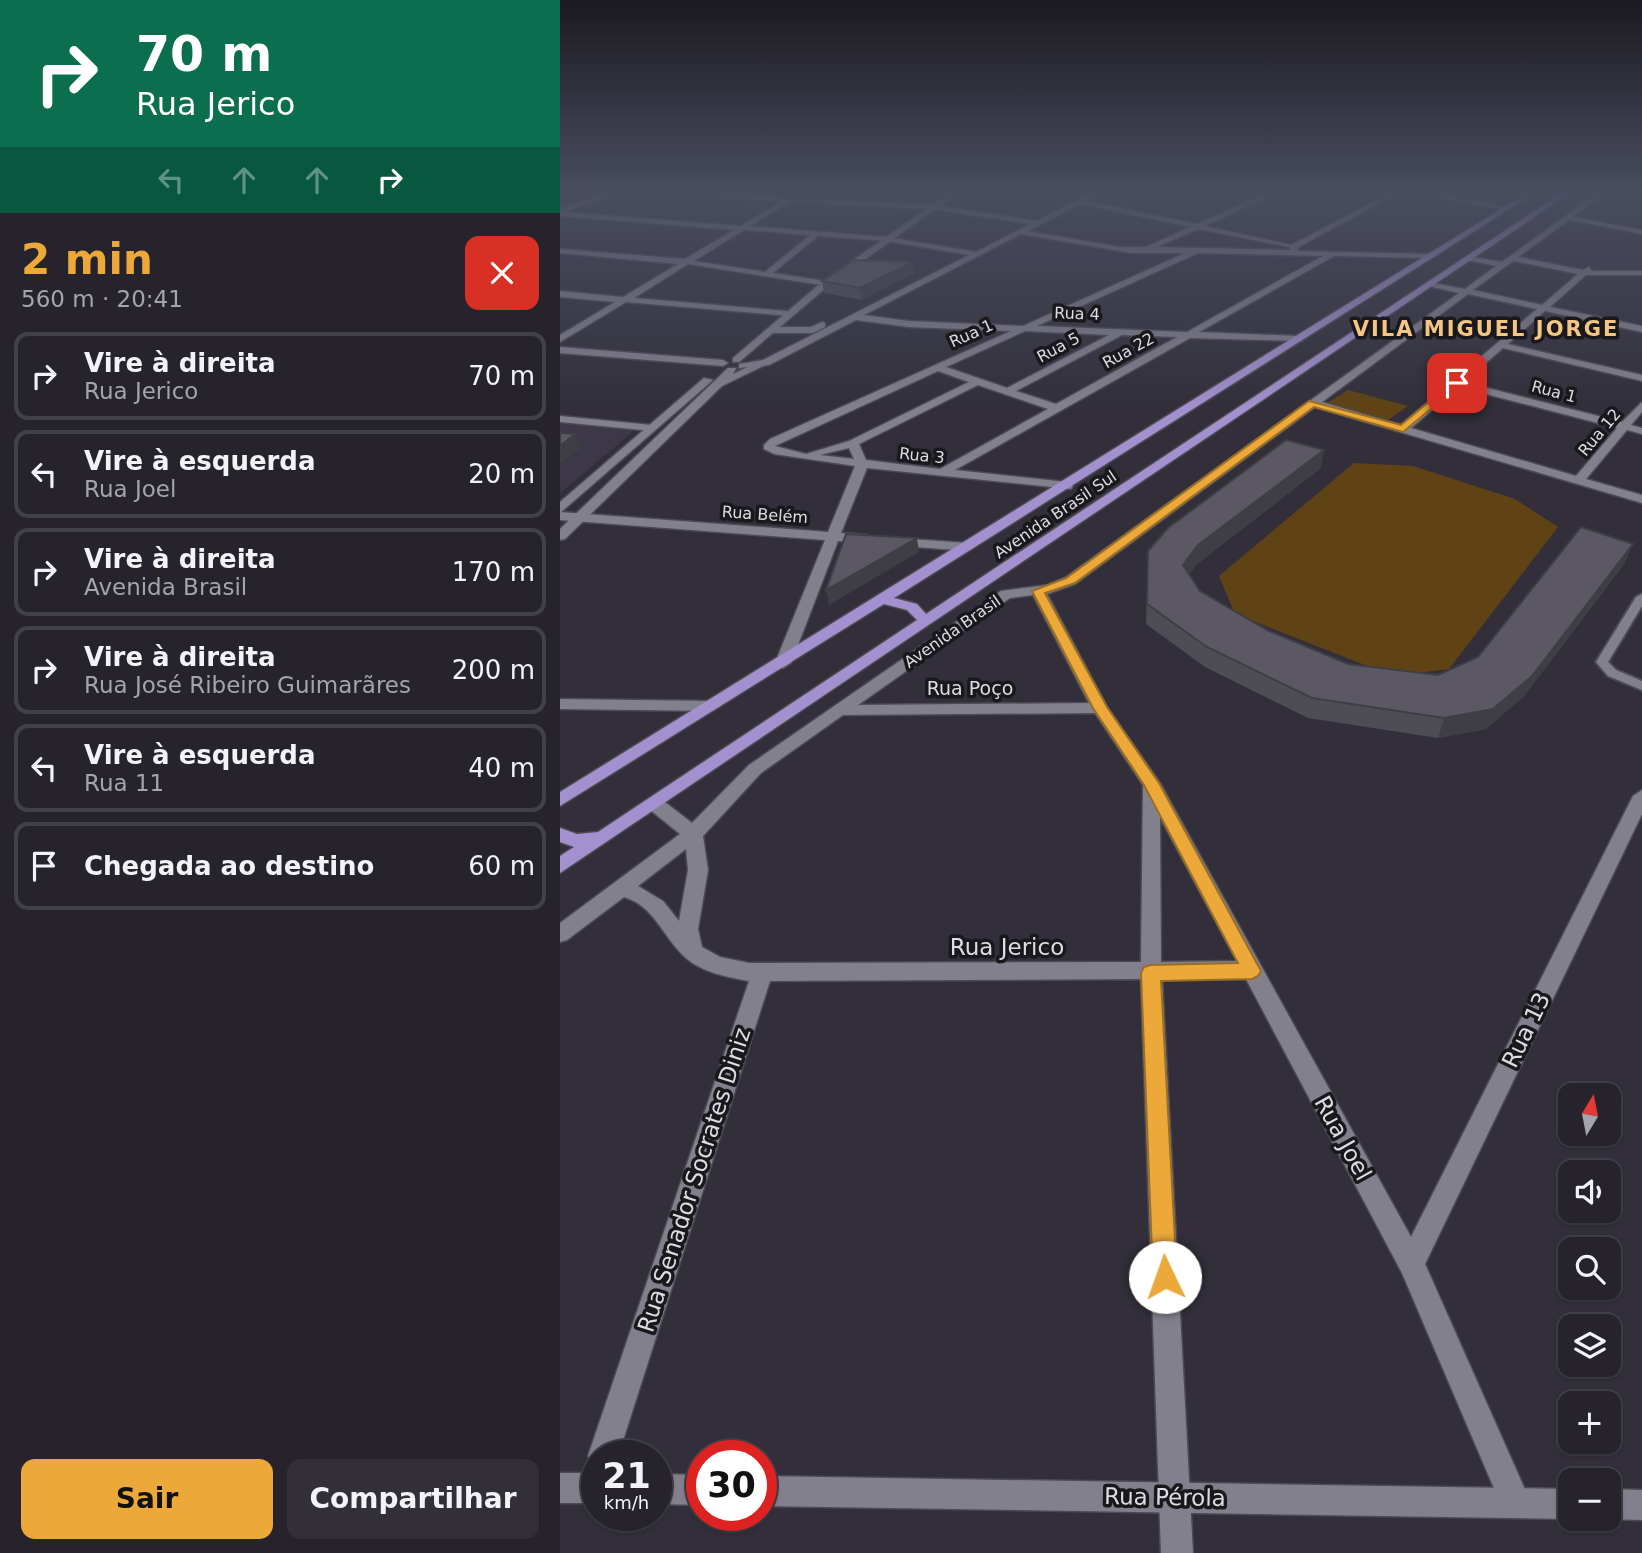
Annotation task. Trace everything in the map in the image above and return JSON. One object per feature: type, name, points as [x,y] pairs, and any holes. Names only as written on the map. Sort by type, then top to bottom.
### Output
[{"type":"main road","name":"Avenida Brasil Sul","points":[[562,800],[1067,485],[1171,427],[1298,339],[1317,328],[1336,325],[1422,263]]},
{"type":"main road","name":"Avenida Brasil Sul","points":[[560,866],[1462,263]]},
{"type":"main road","points":[[1336,325],[1357,334]]},
{"type":"main road","points":[[1317,328],[1357,334]]},
{"type":"main road","points":[[1171,427],[1210,431]]},
{"type":"main road","points":[[1171,427],[1195,441]]},
{"type":"main road","points":[[907,586],[921,600],[948,607]]},
{"type":"main road","points":[[885,600],[912,607],[926,622]]},
{"type":"main road","points":[[560,835],[587,841],[609,835]]},
{"type":"street","points":[[560,339],[684,263]]},
{"type":"street","points":[[703,263],[825,284]]},
{"type":"street","points":[[767,274],[780,263]]},
{"type":"street","points":[[560,509],[652,428],[731,366],[787,314],[853,263]]},
{"type":"street","points":[[771,330],[813,330],[939,263]]},
{"type":"street","points":[[715,388],[958,263]]},
{"type":"street","name":"Rua 1","points":[[774,451],[768,447],[774,441],[1167,263]]},
{"type":"street","name":"Rua 22","points":[[941,473],[1316,263]]},
{"type":"street","name":"Avenida Brasil","points":[[560,934],[693,834],[755,769],[1006,594],[1038,591],[1070,580],[1508,263]]},
{"type":"street","points":[[1536,263],[1587,271],[1642,271]]},
{"type":"street","points":[[1403,429],[1587,271]]},
{"type":"street","points":[[1432,284],[1642,329]]},
{"type":"street","points":[[560,295],[787,314]]},
{"type":"street","name":"Rua 4","points":[[855,317],[909,324],[1128,330],[1298,339]]},
{"type":"street","points":[[1128,330],[1154,343],[1160,350]]},
{"type":"street","name":"Rua 5","points":[[1008,391],[1128,330]]},
{"type":"street","points":[[1502,345],[1642,378]]},
{"type":"street","points":[[560,350],[731,366],[760,365]]},
{"type":"street","points":[[560,536],[715,388],[731,366]]},
{"type":"street","points":[[936,366],[1057,408]]},
{"type":"street","points":[[803,457],[853,443],[978,381]]},
{"type":"street","name":"Rua 1","points":[[1457,383],[1642,431]]},
{"type":"street","points":[[1312,403],[1642,499]]},
{"type":"street","name":"Rua 12","points":[[1580,479],[1642,405]]},
{"type":"street","points":[[560,419],[652,428]]},
{"type":"street","points":[[783,663],[862,464],[853,443]]},
{"type":"street","name":"Rua 3","points":[[774,451],[862,464],[1067,485]]},
{"type":"street","name":"Rua Belém","points":[[560,516],[968,547]]},
{"type":"street","points":[[988,582],[1006,594]]},
{"type":"street","name":"Rua Joel","points":[[1038,591],[1100,708],[1151,783],[1411,1264],[1516,1503]]},
{"type":"street","points":[[560,704],[712,706]]},
{"type":"street","name":"Rua Poço","points":[[840,709],[1100,708]]},
{"type":"street","points":[[1151,783],[1151,973],[1177,1553]]},
{"type":"street","name":"Rua 13","points":[[1411,1264],[1642,796]]},
{"type":"street","points":[[655,804],[693,834],[697,879],[688,929],[693,952]]},
{"type":"street","points":[[622,889],[635,891],[655,902],[693,952],[730,969],[762,973]]},
{"type":"street","name":"Rua Jerico","points":[[762,973],[1252,971]]},
{"type":"street","name":"Rua Senador Socrates Diniz","points":[[608,1440],[762,973]]},
{"type":"street","points":[[560,1488],[581,1486]]},
{"type":"street","name":"Rua Pérola","points":[[777,1491],[1558,1504]]},
{"type":"street","points":[[1621,1504],[1642,1505]]},
{"type":"lane","points":[[1642,597],[1602,662],[1612,673],[1642,686]]},
{"type":"shaded area","points":[[1348,390],[1408,406],[1388,420],[1327,403]]},
{"type":"shaded area","points":[[560,423],[635,430],[560,493],[560,464],[580,448],[560,446]]},
{"type":"shaded area","points":[[1354,463],[1413,466],[1515,499],[1558,527],[1449,669],[1393,676],[1235,614],[1219,576]]},
{"type":"building","points":[[849,263],[910,263],[860,288],[822,281]]},
{"type":"building","points":[[560,433],[575,434],[560,446]]},
{"type":"building","points":[[1286,440],[1324,450],[1198,545],[1183,565],[1200,591],[1269,631],[1348,664],[1438,675],[1478,657],[1581,527],[1633,544],[1532,676],[1493,709],[1444,718],[1312,698],[1207,647],[1147,604],[1148,551],[1168,528]]},
{"type":"building","points":[[846,534],[917,538],[826,590]]},
{"type":"district","name":"VILA MIGUEL JORGE","points":[[1486,329]]},
{"type":"route","points":[[1165,1277],[1151,973],[1252,971],[1151,783],[1100,708],[1038,591],[1051,589],[1070,580],[1312,403],[1403,429],[1457,383]]}]
